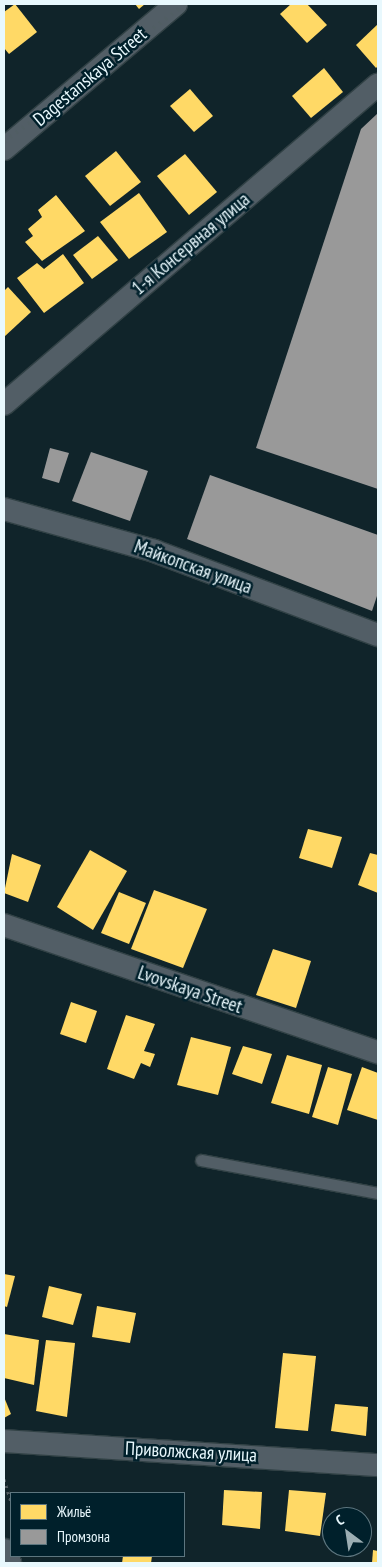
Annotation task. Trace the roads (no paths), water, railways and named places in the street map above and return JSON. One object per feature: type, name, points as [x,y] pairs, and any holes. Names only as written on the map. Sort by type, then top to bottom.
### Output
[{"type":"street","name":"Dagestanskaya Street","points":[[4,149],[176,4]]},
{"type":"street","name":"1-я Консервная улица","points":[[4,404],[378,85]]},
{"type":"street","name":"Майкопская улица","points":[[4,509],[154,551],[378,635]]},
{"type":"street","name":"Lvovskaya Street","points":[[4,924],[378,1052]]},
{"type":"street","name":"Приволжская улица","points":[[4,1441],[378,1465]]},
{"type":"street","points":[[4,1554],[7,1563]]},
{"type":"lane","points":[[201,1160],[378,1193]]},
{"type":"railway","points":[[4,142],[185,4]]}]
